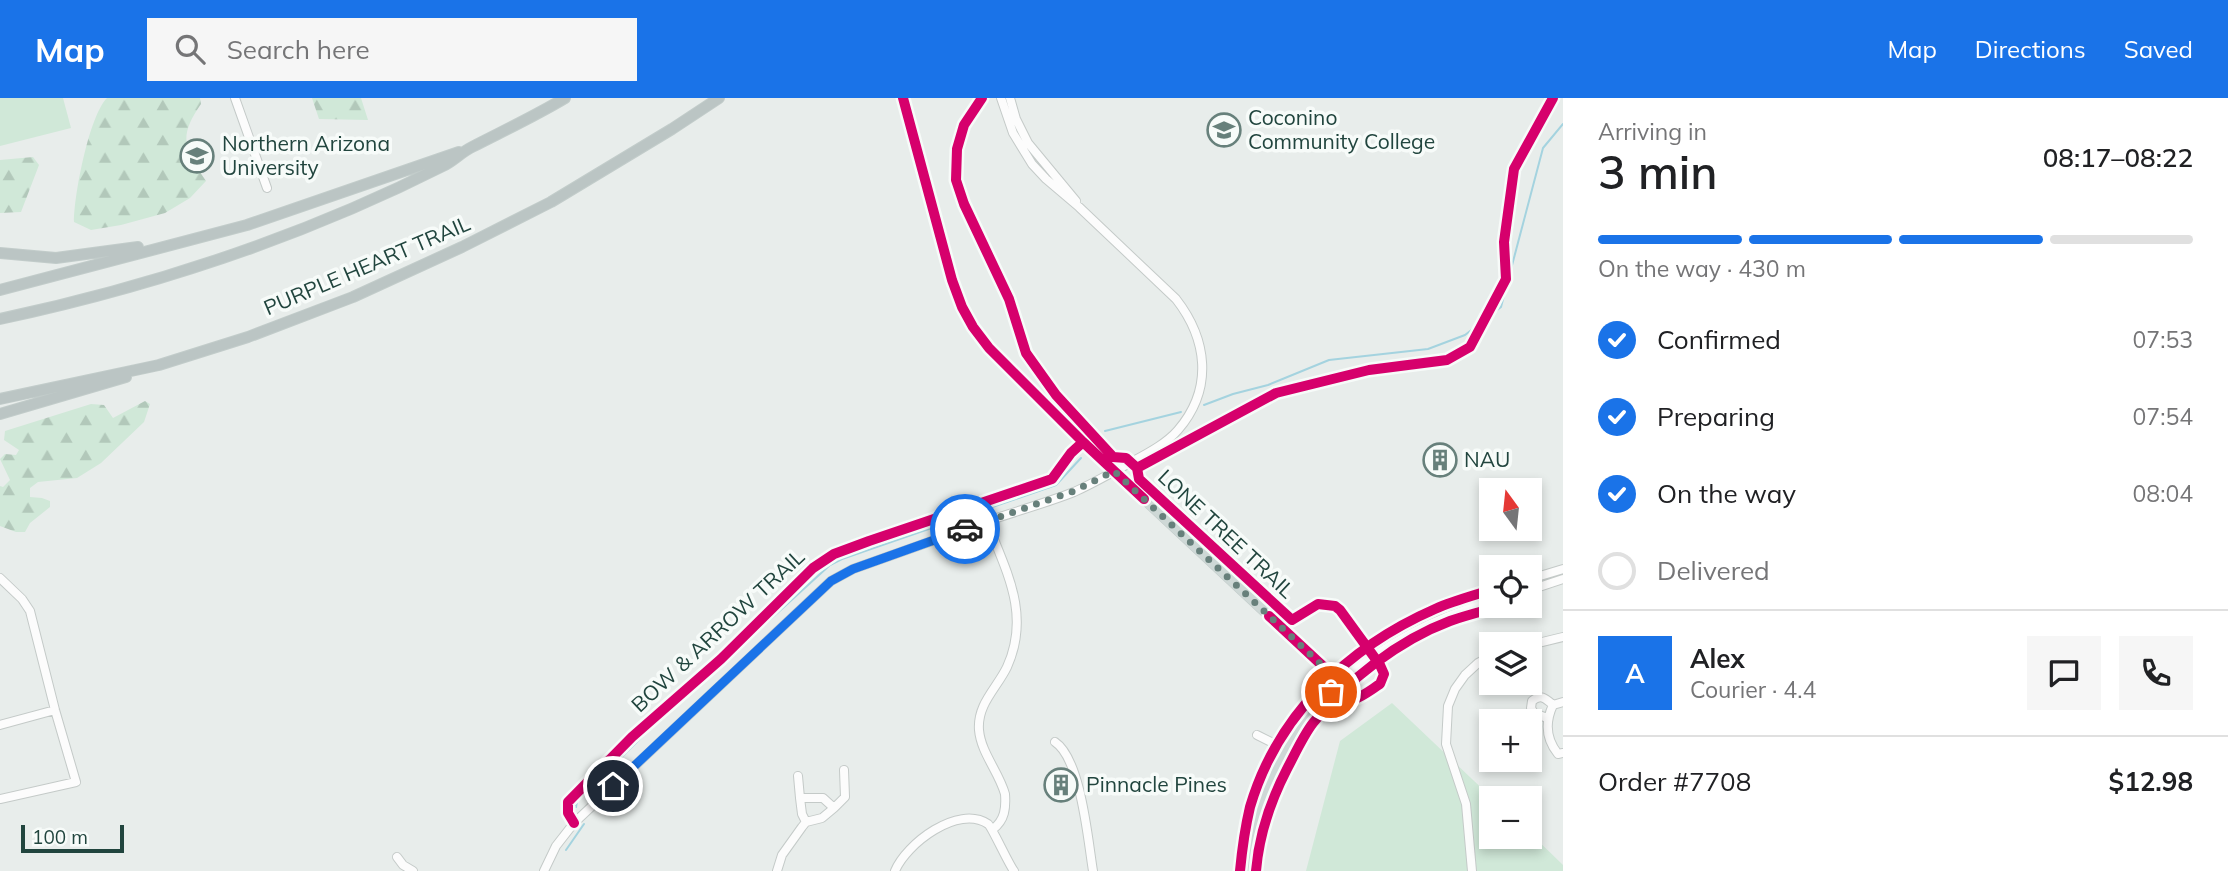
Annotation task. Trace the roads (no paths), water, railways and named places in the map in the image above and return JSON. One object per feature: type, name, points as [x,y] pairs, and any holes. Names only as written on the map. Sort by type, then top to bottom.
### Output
[{"type":"highway","points":[[0,318],[104,294],[231,255],[357,206],[448,163],[468,149],[530,119],[565,98]]},
{"type":"highway","name":"PURPLE HEART TRAIL","points":[[0,399],[159,365],[248,337],[353,297],[473,243],[561,197],[719,98]]},
{"type":"highway","points":[[0,290],[281,214],[468,149]]},
{"type":"highway","points":[[0,253],[36,257],[76,256],[197,238]]},
{"type":"highway","points":[[0,414],[106,384],[159,365]]},
{"type":"main road","points":[[903,98],[952,280],[962,307],[989,348],[1114,471],[1340,682],[1313,710],[1273,777],[1260,811],[1250,871]]},
{"type":"main road","points":[[1240,871],[1250,808],[1263,772],[1277,745],[1305,704],[1332,674]]},
{"type":"street","points":[[234,98],[267,188]]},
{"type":"street","points":[[544,871],[556,846],[574,823],[831,581],[853,569],[1074,491],[1156,448],[1177,432],[1197,400],[1202,379],[1202,360],[1200,343],[1188,315],[1176,299],[1032,164],[1013,133],[1001,98]]},
{"type":"street","points":[[1010,98],[1016,119],[1028,143],[1069,190],[1079,207]]},
{"type":"street","points":[[987,522],[1013,590],[1017,613],[1012,654],[999,681],[984,703],[979,723],[984,748],[1005,794],[1003,818],[993,829]]},
{"type":"street","points":[[1542,575],[1563,569]]},
{"type":"street","points":[[0,578],[22,599],[30,611],[76,782],[0,799]]},
{"type":"street","points":[[1542,586],[1563,579]]},
{"type":"street","points":[[1332,674],[1415,618],[1479,594]]},
{"type":"street","points":[[1340,682],[1400,638],[1441,617],[1479,605]]},
{"type":"street","points":[[1542,642],[1563,636]]},
{"type":"street","points":[[1472,871],[1466,804],[1446,744],[1448,706],[1455,689],[1479,662]]},
{"type":"street","points":[[1547,718],[1534,713],[1531,708],[1532,701],[1537,697],[1544,697],[1553,705]]},
{"type":"street","points":[[1563,702],[1553,705],[1547,718],[1550,743],[1559,754],[1563,754]]},
{"type":"street","points":[[0,725],[55,710]]},
{"type":"street","points":[[1257,735],[1287,750]]},
{"type":"street","points":[[1055,743],[1064,750],[1069,761],[1087,826],[1093,871]]},
{"type":"street","points":[[776,871],[782,855],[806,822],[818,820],[845,797],[844,770]]},
{"type":"street","points":[[798,776],[802,814],[806,822]]},
{"type":"street","points":[[800,798],[824,798],[834,808]]},
{"type":"street","points":[[895,871],[912,846],[937,828],[957,821],[974,820],[985,822],[993,829],[997,842],[1014,871]]},
{"type":"street","points":[[397,857],[403,866],[412,871]]},
{"type":"waterway","points":[[1204,405],[1268,385],[1329,360],[1428,349],[1465,335],[1501,307],[1543,148],[1563,124]]},
{"type":"waterway","points":[[1105,431],[1181,412]]},
{"type":"waterway","points":[[576,807],[577,801],[654,725],[830,565],[1056,485],[1081,458]]},
{"type":"waterway","points":[[566,850],[584,824]]},
{"type":"place","name":"Coconino Community College","points":[[1224,130]]},
{"type":"place","name":"Northern Arizona University","points":[[197,156]]},
{"type":"place","name":"NAU","points":[[1440,460]]},
{"type":"place","name":"Pinnacle Pines","points":[[1061,785]]}]
